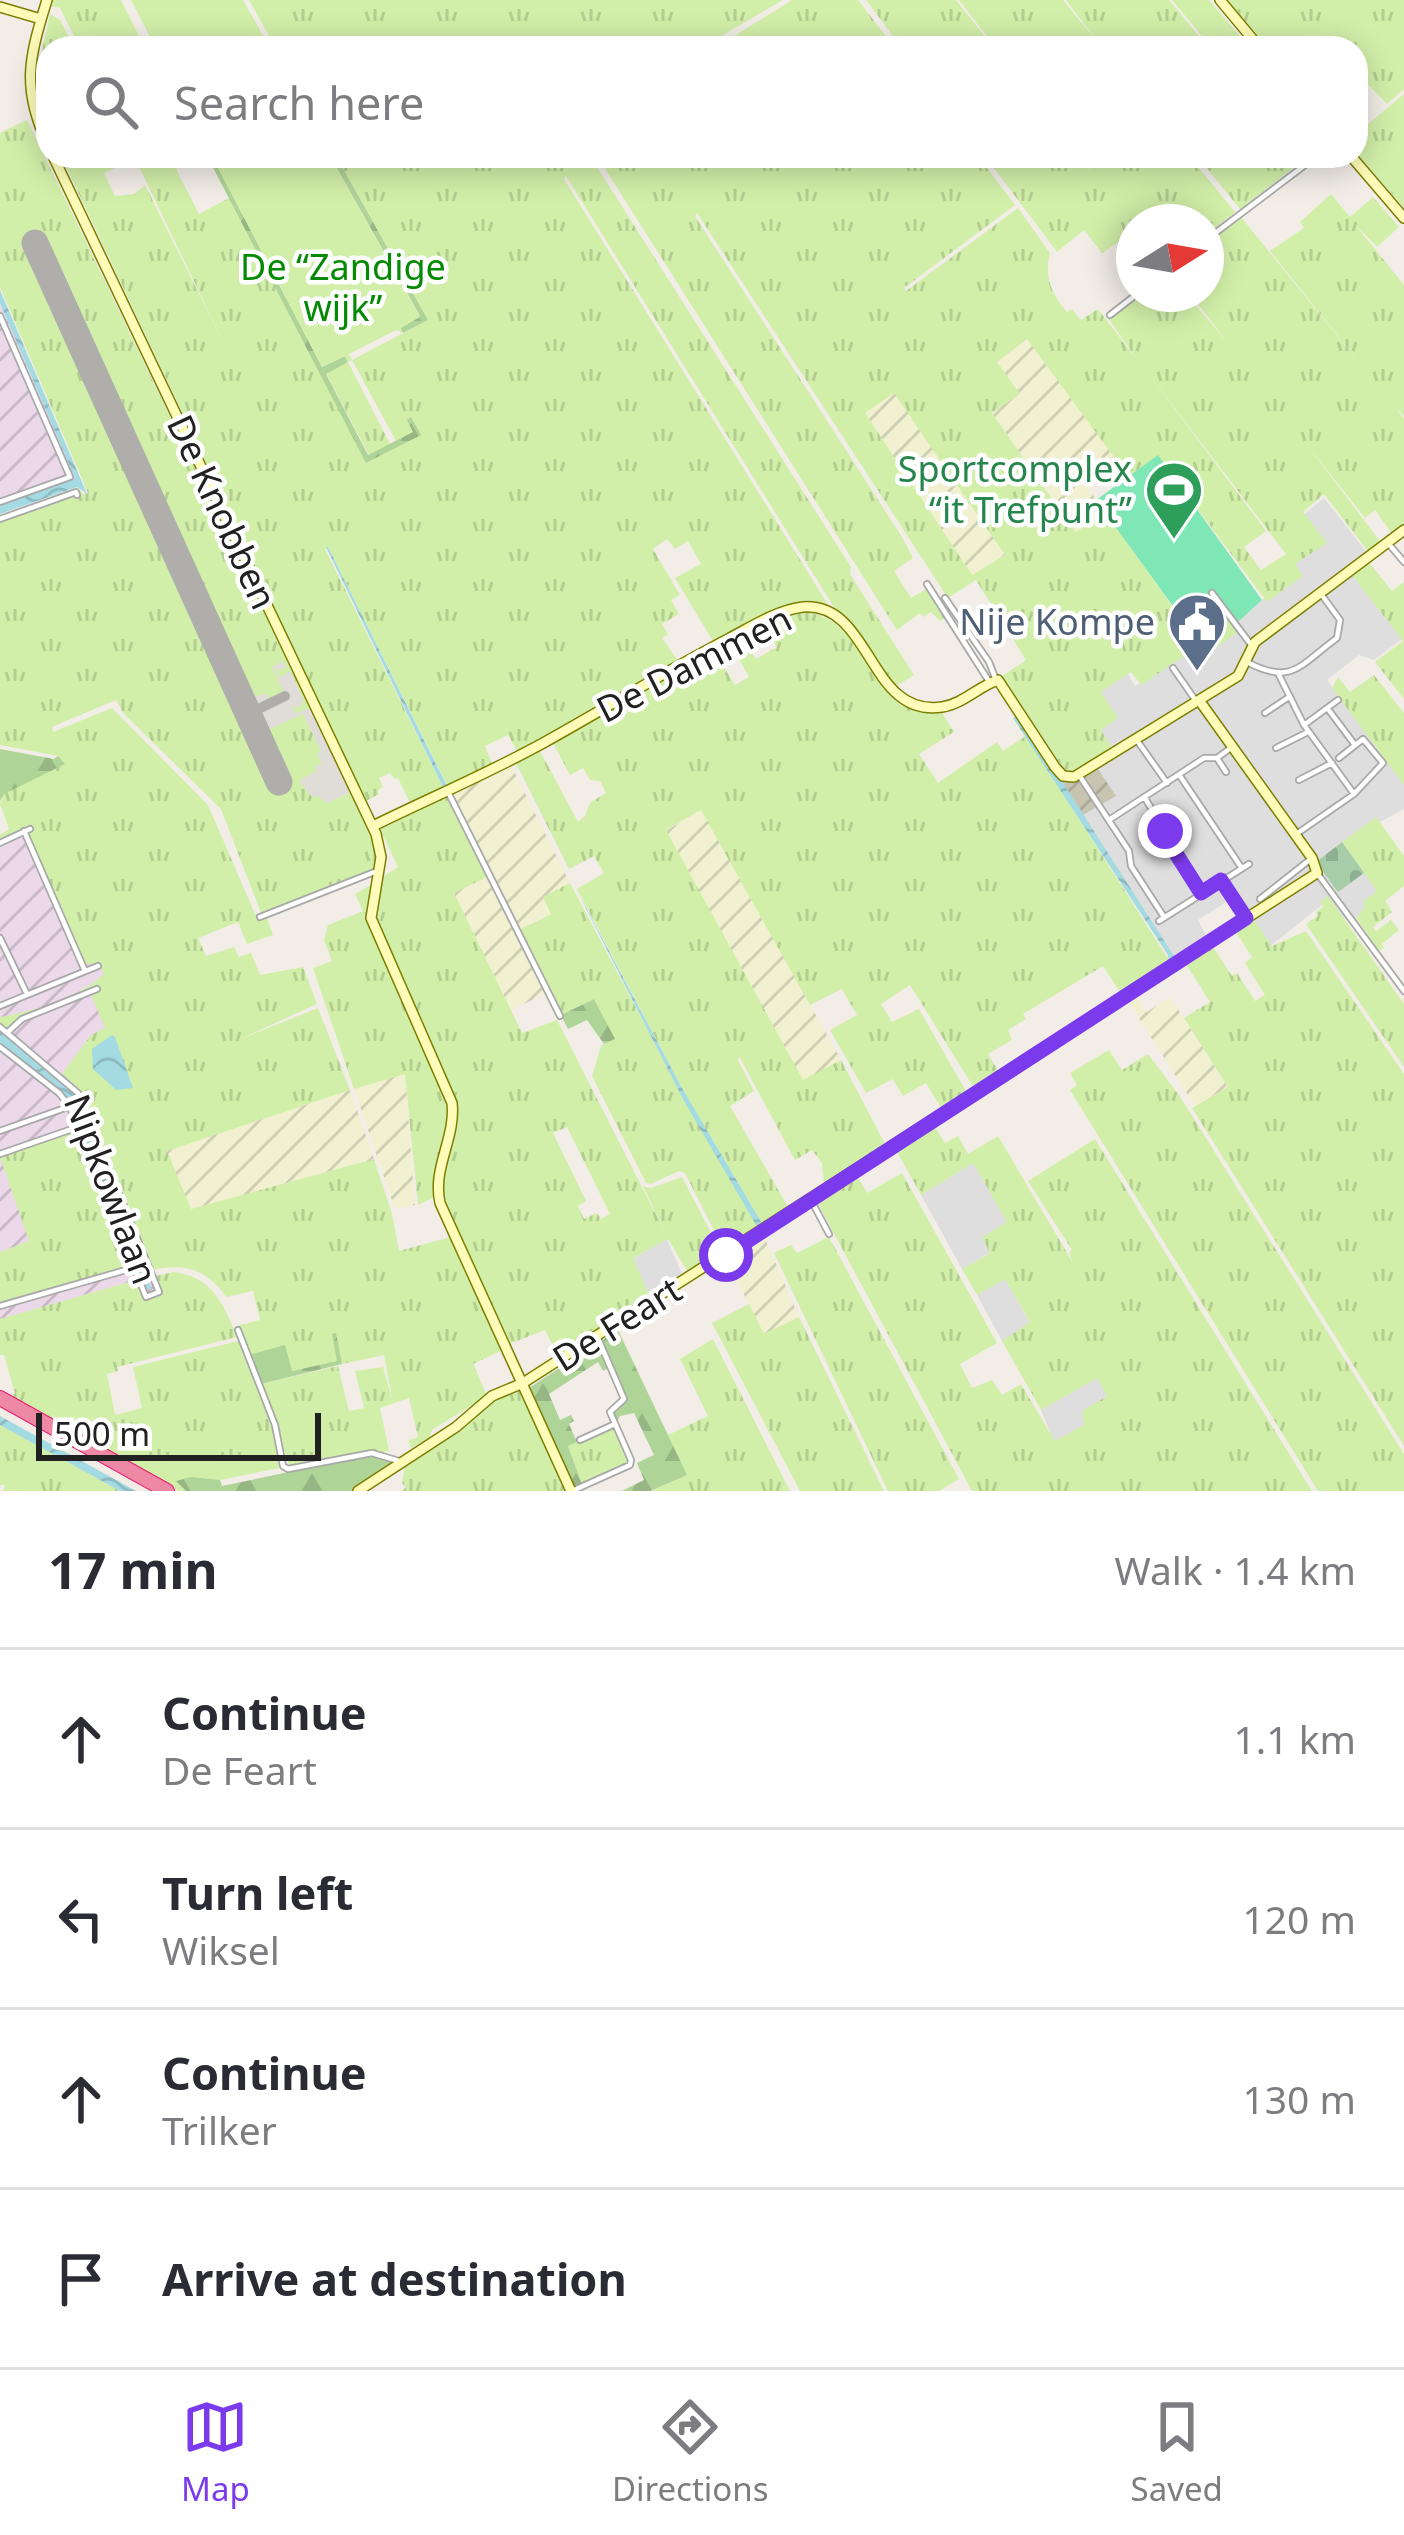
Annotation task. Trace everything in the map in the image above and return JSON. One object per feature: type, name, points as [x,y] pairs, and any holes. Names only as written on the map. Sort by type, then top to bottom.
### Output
[{"type":"highway","points":[[0,1402],[152,1491]]},
{"type":"highway","points":[[0,1402],[166,1491]]},
{"type":"street","points":[[36,115],[29,84],[31,53],[46,0]]},
{"type":"street","points":[[1220,0],[1250,36]]},
{"type":"street","points":[[0,7],[41,19]]},
{"type":"street","name":"De Knobben","points":[[59,168],[373,826],[380,848],[371,918],[452,1103],[454,1121],[436,1186],[440,1203],[572,1491]]},
{"type":"street","points":[[1224,226],[1301,168]]},
{"type":"street","points":[[1361,168],[1404,218]]},
{"type":"street","points":[[1110,314],[1116,310]]},
{"type":"street","points":[[0,316],[70,477],[0,502]]},
{"type":"street","points":[[0,519],[77,495]]},
{"type":"street","points":[[927,584],[1059,772],[1069,777],[1238,676],[1252,646],[1404,530]]},
{"type":"street","points":[[1388,543],[1404,562]]},
{"type":"street","points":[[1212,593],[1252,646]]},
{"type":"street","points":[[1246,661],[1279,675],[1290,673],[1337,638],[1340,620],[1321,594]]},
{"type":"street","points":[[945,598],[981,649],[993,681]]},
{"type":"street","name":"De Dammen","points":[[373,826],[511,760],[697,655],[800,608],[814,607],[839,617],[886,685],[911,704],[949,706],[993,681]]},
{"type":"street","points":[[1173,668],[1404,991]]},
{"type":"street","points":[[1279,675],[1306,728],[1354,794]]},
{"type":"street","points":[[1264,713],[1289,697]]},
{"type":"street","points":[[1276,748],[1285,742],[1289,745],[1338,700]]},
{"type":"street","points":[[1328,709],[1354,745]]},
{"type":"street","points":[[1136,739],[1167,784]]},
{"type":"street","points":[[1295,835],[1354,794],[1383,763],[1367,740],[1339,758]]},
{"type":"street","points":[[1108,820],[1204,758],[1217,758],[1232,746]]},
{"type":"street","points":[[1217,758],[1226,772]]},
{"type":"street","points":[[1299,780],[1332,763]]},
{"type":"street","points":[[1079,775],[1129,851],[1161,919],[1249,864]]},
{"type":"street","points":[[1180,776],[1241,867]]},
{"type":"street","points":[[447,790],[560,1016]]},
{"type":"street","points":[[1145,798],[1201,893]]},
{"type":"street","points":[[0,843],[27,830],[85,971]]},
{"type":"street","points":[[1260,899],[1312,858]]},
{"type":"street","points":[[260,917],[379,870]]},
{"type":"street","name":"De Feart","points":[[358,1491],[456,1427],[492,1396],[523,1384],[1317,873]]},
{"type":"street","points":[[1221,880],[1246,918]]},
{"type":"street","points":[[0,938],[27,995]]},
{"type":"street","points":[[0,1006],[98,966]]},
{"type":"street","points":[[7,1033],[22,1019],[97,989]]},
{"type":"street","name":"Nipkowlaan","points":[[0,1027],[78,1093],[159,1292],[146,1297],[70,1107],[0,1047]]},
{"type":"street","points":[[0,1131],[70,1107]]},
{"type":"street","points":[[0,1154],[78,1127]]},
{"type":"street","points":[[811,1201],[830,1234]]},
{"type":"street","points":[[0,1306],[134,1268]]},
{"type":"street","points":[[238,1330],[275,1425],[284,1466],[289,1469],[372,1453],[401,1463]]},
{"type":"street","points":[[572,1491],[632,1460],[610,1408],[624,1399],[597,1336]]},
{"type":"street","points":[[580,1440],[615,1424]]},
{"type":"shaded area","points":[[27,120],[36,139],[36,168],[50,168],[351,792],[327,803],[312,798],[251,801],[0,287],[0,133]]},
{"type":"shaded area","points":[[0,297],[79,483],[0,511]]},
{"type":"shaded area","points":[[1324,498],[1372,559],[1353,575],[1402,639],[1374,660],[1359,655],[1327,680],[1404,780],[1404,809],[1373,826],[1385,897],[1350,923],[1326,902],[1269,947],[1231,899],[1198,920],[1206,936],[1174,956],[1060,778],[1097,729],[1096,690],[1125,669],[1135,686],[1237,623],[1298,574],[1292,562],[1303,515]]},
{"type":"shaded area","points":[[1096,766],[1116,796],[1083,815],[1058,776]]},
{"type":"shaded area","points":[[33,822],[102,967],[147,1102],[92,1118],[162,1294],[145,1301],[136,1280],[0,1319],[0,835]]},
{"type":"shaded area","points":[[973,1163],[1007,1222],[991,1252],[962,1269],[921,1195]]},
{"type":"shaded area","points":[[667,1239],[682,1274],[650,1297],[632,1259]]},
{"type":"shaded area","points":[[1005,1278],[1030,1323],[1002,1341],[977,1295]]},
{"type":"shaded area","points":[[1097,1378],[1107,1395],[1084,1425],[1054,1442],[1041,1410]]},
{"type":"green space","points":[[51,0],[121,0],[139,36],[74,36],[60,8],[50,6]]},
{"type":"green space","points":[[131,0],[243,0],[263,36],[150,36]]},
{"type":"green space","points":[[249,0],[783,0],[722,36],[269,36]]},
{"type":"green space","points":[[792,0],[858,0],[886,36],[734,36]]},
{"type":"green space","points":[[866,0],[956,0],[984,36],[893,36]]},
{"type":"green space","points":[[959,0],[1063,0],[1093,36],[987,36]]},
{"type":"green space","points":[[1066,0],[1169,0],[1199,36],[1093,36]]},
{"type":"green space","points":[[1172,0],[1209,0],[1240,36],[1202,36]]},
{"type":"green space","points":[[1227,0],[1404,0],[1404,89],[1387,104],[1368,84],[1368,36],[1258,36]]},
{"type":"green space","points":[[50,14],[60,20],[69,36],[45,36]]},
{"type":"green space","points":[[1404,94],[1404,208],[1368,166],[1368,124]]},
{"type":"green space","points":[[27,120],[36,139],[36,168],[50,168],[310,708],[296,713],[292,705],[298,708],[304,701],[290,671],[279,678],[276,670],[286,668],[284,661],[272,667],[285,695],[271,702],[266,693],[248,692],[43,240],[29,245],[250,736],[274,784],[284,781],[263,732],[303,714],[321,751],[317,754],[322,765],[315,765],[316,771],[299,781],[312,797],[327,803],[352,792],[377,847],[374,869],[265,912],[273,935],[247,944],[238,922],[198,938],[206,956],[234,947],[239,957],[251,953],[260,975],[303,967],[317,1004],[238,1040],[318,1008],[350,1090],[167,1151],[191,1209],[374,1159],[399,1251],[454,1236],[505,1349],[473,1364],[487,1396],[410,1448],[409,1440],[418,1437],[409,1398],[380,1408],[389,1451],[289,1465],[261,1384],[338,1366],[349,1411],[364,1408],[355,1371],[383,1367],[393,1402],[384,1355],[342,1364],[335,1333],[338,1361],[291,1371],[249,1355],[237,1326],[260,1320],[253,1291],[226,1297],[194,1270],[152,1270],[86,1104],[62,1074],[91,1035],[105,1028],[91,994],[96,988],[18,1019],[7,1028],[0,1025],[0,1017],[55,1002],[104,974],[98,964],[85,964],[29,837],[32,828],[0,842],[0,835],[9,829],[0,804],[3,795],[58,756],[0,745],[0,520],[71,495],[79,498],[77,487],[88,493],[0,287],[0,133]],"holes":[[[116,700],[123,713],[221,809],[261,913],[255,914],[208,805],[112,708],[53,732],[52,727]]]},
{"type":"green space","points":[[67,168],[115,168],[104,173],[115,196],[134,194],[145,185],[224,344],[140,168],[178,168],[199,214],[229,198],[367,463],[414,432],[396,441],[352,360],[428,320],[343,168],[598,168],[851,567],[850,574],[914,675],[893,688],[853,626],[837,612],[566,176],[830,608],[795,604],[714,643],[675,578],[701,564],[688,541],[675,549],[667,539],[653,549],[680,595],[671,600],[679,614],[662,624],[668,634],[662,638],[678,661],[518,753],[508,735],[485,746],[493,766],[411,805],[398,778],[390,773],[379,778],[383,787],[366,801]],"holes":[[[328,547],[447,785],[443,787],[325,549]]]},
{"type":"green space","points":[[213,168],[218,168],[322,367],[345,356],[348,362],[326,374],[368,455],[413,432],[407,420],[411,417],[421,435],[366,463]]},
{"type":"green space","name":"De “Zandige wijk”","points":[[218,168],[337,168],[420,317],[401,328],[403,333],[396,330],[349,354],[352,360],[348,362],[345,356],[322,367]]},
{"type":"green space","points":[[337,168],[343,168],[428,320],[403,333],[400,328],[420,316]]},
{"type":"green space","points":[[605,168],[987,168],[1015,205],[906,291],[1018,208],[1050,253],[1049,277],[1061,305],[1081,320],[1098,309],[1141,365],[1108,318],[1116,312],[1201,312],[1228,343],[1204,312],[1224,312],[1224,230],[1241,217],[1377,385],[1270,251],[1304,228],[1300,222],[1331,194],[1350,217],[1373,197],[1399,227],[1377,247],[1354,223],[1404,285],[1404,416],[1395,407],[1404,419],[1404,526],[1393,535],[1375,510],[1365,518],[1305,442],[1379,540],[1384,540],[1370,554],[1324,494],[1303,512],[1327,543],[1295,564],[1303,576],[1267,602],[1158,456],[1128,476],[1027,339],[997,362],[1020,394],[992,413],[1076,532],[1105,512],[1195,638],[1227,616],[1239,631],[1206,655],[1199,646],[1141,685],[1131,672],[1101,692],[1118,718],[1101,730],[1113,750],[1067,774],[1002,676],[1026,660],[976,580],[948,598],[697,213],[902,537],[913,558],[894,571],[911,598],[928,588],[947,616],[940,621],[931,612],[923,617],[920,613],[897,630]],"holes":[[[1145,369],[1286,554],[1261,570],[1244,547],[1266,531]],[[894,393],[1005,555],[972,575],[865,413]]]},
{"type":"green space","points":[[994,168],[1088,168],[1091,172],[1088,168],[1199,168],[1235,212],[1224,221],[1224,204],[1116,204],[1116,244],[1102,253],[1084,230],[1057,252]]},
{"type":"green space","points":[[1207,168],[1293,168],[1240,209]]},
{"type":"green space","points":[[1028,339],[1119,464],[1088,488],[1105,512],[1076,532],[991,412],[1019,393],[997,362]]},
{"type":"green space","points":[[348,362],[390,444],[369,455],[326,373]]},
{"type":"green space","points":[[895,392],[1005,555],[972,575],[864,412]]},
{"type":"green space","name":"Sportcomplex “it Trefpunt”","points":[[1158,455],[1262,600],[1239,621],[1227,616],[1196,638],[1096,500]]},
{"type":"green space","points":[[1368,561],[1392,591],[1404,582],[1404,699],[1375,662],[1403,641],[1351,574]]},
{"type":"green space","points":[[802,611],[846,632],[897,699],[915,708],[941,711],[954,732],[919,754],[938,783],[997,742],[1003,751],[1026,736],[1169,960],[1120,992],[1103,966],[1023,1014],[1026,1019],[1008,1030],[1012,1040],[988,1054],[999,1072],[974,1088],[910,985],[881,1004],[892,1022],[919,1009],[967,1093],[941,1108],[926,1083],[903,1096],[893,1079],[866,1093],[830,1030],[857,1015],[842,989],[810,1005],[701,810],[666,830],[803,1080],[841,1060],[884,1142],[824,1185],[822,1163],[812,1150],[795,1160],[739,1056],[754,1091],[730,1106],[788,1207],[763,1225],[682,1088],[577,889],[604,873],[594,856],[569,869],[515,761],[539,749],[578,822],[590,803],[606,793],[600,781],[590,780],[583,768],[570,775],[552,741],[714,651],[735,685],[749,677],[730,643],[751,632],[757,644],[750,650],[756,659],[777,647],[764,625]]},
{"type":"green space","points":[[1374,675],[1404,713],[1404,785],[1332,688],[1338,677],[1350,692]]},
{"type":"green space","points":[[0,749],[58,756],[65,764],[4,794],[0,801]]},
{"type":"green space","points":[[511,765],[570,883],[544,897],[551,913],[519,930],[452,792]]},
{"type":"green space","points":[[446,794],[487,877],[454,893],[522,1033],[557,1020],[666,1234],[643,1186],[651,1188],[682,1177],[720,1250],[688,1272],[668,1239],[633,1258],[650,1297],[558,1356],[545,1330],[509,1344],[442,1193],[456,1120],[454,1095],[377,921],[381,878],[398,867],[379,827]],"holes":[[[567,1127],[610,1214],[584,1219],[578,1206],[586,1201],[553,1133]]]},
{"type":"green space","points":[[701,809],[841,1060],[803,1081],[666,831]]},
{"type":"green space","points":[[1376,817],[1404,856],[1404,886],[1385,901],[1392,912],[1373,927],[1376,931],[1391,920],[1399,930],[1379,951],[1356,918],[1364,901],[1377,891],[1342,842]]},
{"type":"green space","points":[[1342,842],[1364,873],[1338,892],[1316,862]]},
{"type":"green space","points":[[487,877],[545,994],[511,1010],[453,892]]},
{"type":"green space","points":[[374,883],[370,910],[453,1119],[437,1196],[418,1205],[405,1074],[354,1089],[313,968],[332,961],[324,940],[328,925],[363,911],[355,894]]},
{"type":"green space","points":[[570,883],[758,1226],[723,1248],[685,1173],[646,1183],[592,1076],[601,1046],[614,1038],[594,999],[561,1015],[519,930],[551,914],[543,897]]},
{"type":"green space","points":[[1328,896],[1404,1004],[1404,1067],[1306,924],[1318,916],[1316,912],[1323,907],[1320,902]]},
{"type":"green space","points":[[1252,917],[1272,946],[1306,931],[1404,1074],[1404,1446],[1192,1108],[1228,1087],[1184,1018],[1210,1002],[1184,961],[1211,944],[1255,1001],[1265,995],[1245,963],[1252,957],[1234,929]]},
{"type":"green space","points":[[1134,994],[1147,1012],[1170,997],[1228,1087],[1195,1106],[1126,998]]},
{"type":"green space","points":[[594,999],[615,1039],[604,1044],[587,1020],[568,1029],[561,1015]]},
{"type":"green space","points":[[1109,1050],[1122,1070],[1148,1054],[1179,1095],[1404,1454],[1404,1491],[1318,1491],[1070,1090],[1077,1085],[1070,1073]]},
{"type":"green space","points":[[405,1073],[415,1205],[395,1209],[354,1089]]},
{"type":"green space","points":[[350,1090],[374,1159],[190,1210],[167,1150]]},
{"type":"green space","points":[[933,1124],[945,1143],[958,1136],[968,1154],[998,1136],[1073,1263],[1072,1250],[1028,1181],[1095,1139],[1312,1491],[972,1491],[816,1200],[856,1174],[867,1193],[902,1173],[997,1343],[960,1364],[972,1388],[992,1380],[1002,1395],[1021,1384],[1055,1441],[1084,1425],[1082,1411],[1107,1396],[1097,1378],[1041,1410],[1002,1341],[1030,1322],[1005,1279],[977,1295],[962,1269],[990,1253],[982,1237],[1007,1222],[973,1163],[921,1195],[895,1148]]},
{"type":"green space","points":[[77,1131],[128,1267],[0,1304],[0,1252],[29,1241],[0,1157]]},
{"type":"green space","points":[[763,1234],[799,1317],[764,1334],[734,1275],[747,1266],[737,1250]]},
{"type":"green space","points":[[829,1237],[959,1479],[939,1491],[888,1491],[774,1253],[791,1245],[797,1253]]},
{"type":"green space","points":[[174,1272],[208,1286],[237,1337],[117,1367],[118,1371],[107,1374],[115,1415],[142,1408],[133,1367],[238,1341],[273,1428],[279,1468],[216,1481],[191,1477],[182,1488],[186,1491],[178,1491],[0,1393],[0,1389],[12,1396],[15,1393],[4,1355],[0,1355],[0,1319],[136,1280],[146,1301],[162,1294],[155,1276]]},
{"type":"green space","points":[[749,1304],[764,1334],[799,1317],[884,1491],[800,1491],[712,1323]]},
{"type":"green space","points":[[617,1328],[687,1475],[650,1491],[622,1491],[644,1480],[637,1463],[654,1455],[634,1413],[620,1416],[617,1422],[613,1411],[627,1401],[603,1344]]},
{"type":"green space","points":[[336,1333],[342,1364],[261,1384],[249,1355],[285,1345],[292,1371],[337,1361],[332,1334]]},
{"type":"green space","points":[[713,1339],[790,1491],[650,1491],[686,1474],[668,1435],[708,1416],[680,1359]]},
{"type":"green space","points":[[596,1344],[609,1368],[603,1371],[598,1362],[549,1394],[560,1420],[571,1415],[574,1421],[569,1424],[577,1442],[568,1446],[582,1484],[573,1488],[529,1388]]},
{"type":"green space","points":[[520,1388],[567,1491],[402,1491],[405,1464],[459,1432],[492,1401]]},
{"type":"green space","points":[[0,1425],[120,1491],[3,1491]]},
{"type":"green space","points":[[614,1426],[627,1464],[582,1484],[568,1446]]},
{"type":"green space","points":[[371,1455],[395,1462],[356,1491],[186,1491],[176,1481],[191,1477],[220,1480],[222,1486]]},
{"type":"water","points":[[0,290],[87,494],[77,487],[0,514],[0,506],[75,478],[0,303]]},
{"type":"water","points":[[328,547],[447,786],[443,787]]},
{"type":"water","points":[[1019,714],[1174,956],[1202,941],[1119,997],[1119,991],[1169,961],[1168,955],[1013,718]]},
{"type":"water","points":[[575,887],[682,1088],[763,1225],[759,1230],[684,1101]]},
{"type":"water","points":[[0,1032],[75,1095],[152,1289],[146,1289],[69,1100],[0,1042]]},
{"type":"water","points":[[112,1035],[133,1088],[116,1090],[93,1069],[92,1049]]},
{"type":"water","points":[[0,1416],[136,1491],[120,1491],[0,1425]]},
{"type":"taxiway","points":[[248,714],[285,696]]},
{"type":"runway","points":[[35,243],[279,782]]},
{"type":"place","name":"Sportcomplex “it Trefpunt”","points":[[1174,541]]},
{"type":"place","name":"Nije Kompe","points":[[1197,673]]},
{"type":"route","points":[[726,1255],[1246,918],[1221,880],[1201,893],[1165,831]]}]
